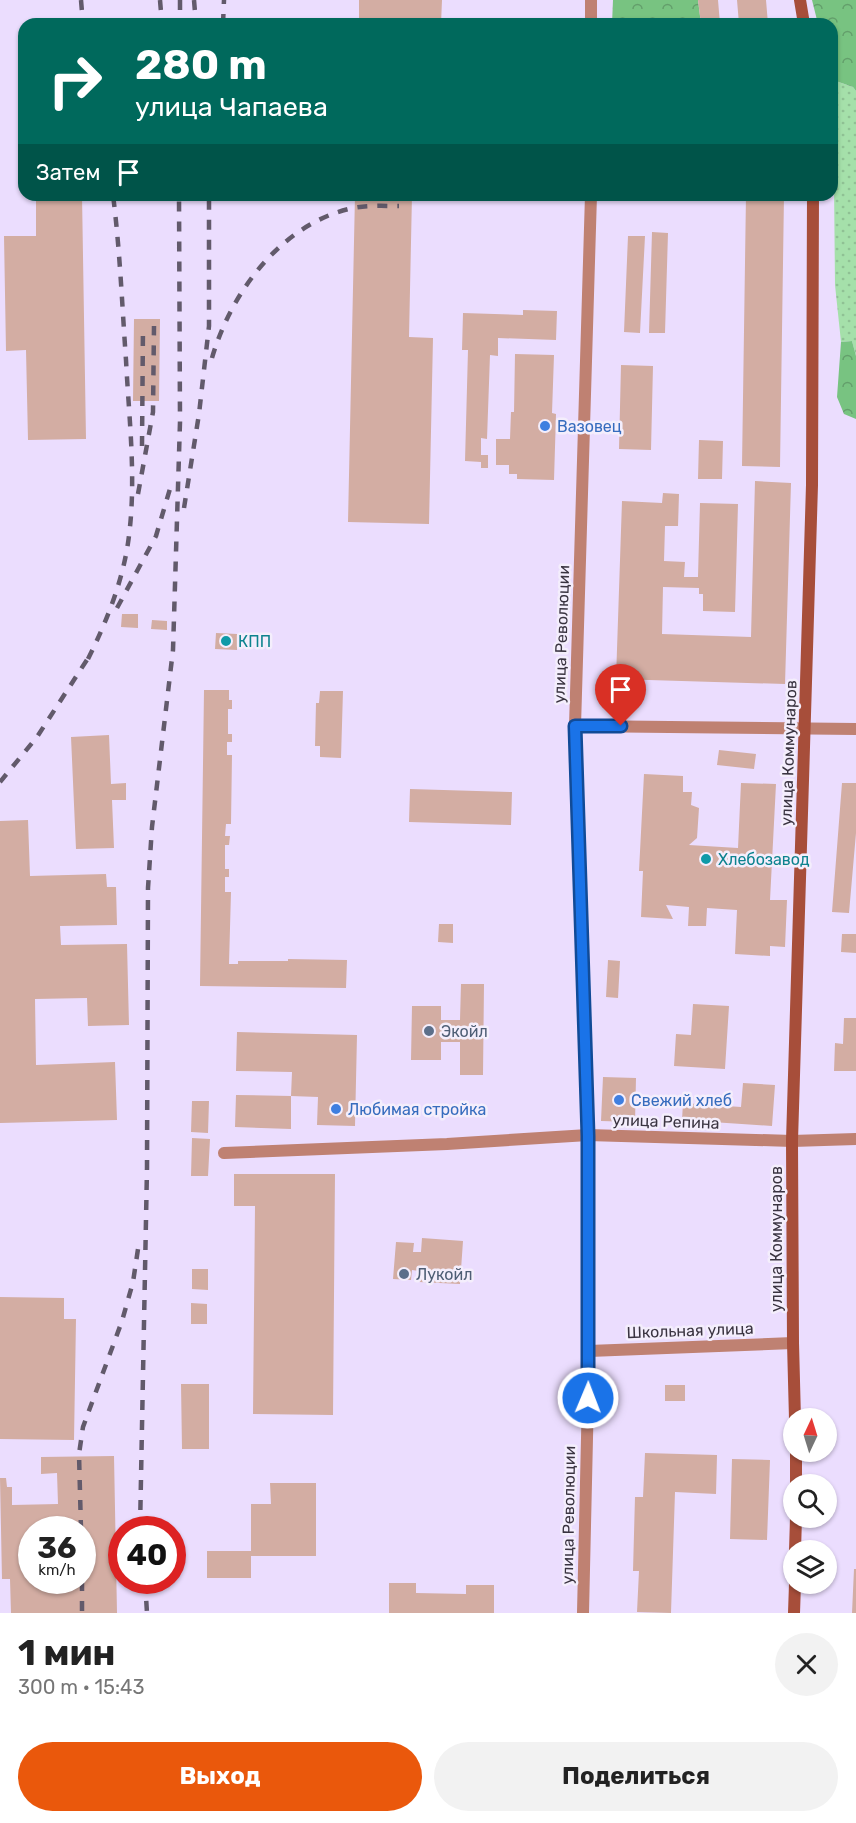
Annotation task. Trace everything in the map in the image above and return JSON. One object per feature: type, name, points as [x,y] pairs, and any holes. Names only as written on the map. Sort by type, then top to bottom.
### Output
[{"type":"main road","points":[[800,0],[803,18]]},
{"type":"main road","name":"улица Коммунаров","points":[[795,1408],[792,1141],[812,485],[813,201]]},
{"type":"main road","points":[[794,1613],[795,1594]]},
{"type":"street","points":[[591,0],[591,18]]},
{"type":"street","name":"улица Революции","points":[[583,1613],[589,1351],[588,1136],[575,726],[591,201]]},
{"type":"street","points":[[575,726],[856,729]]},
{"type":"street","name":"улица Репина","points":[[224,1153],[588,1136],[792,1141],[856,1139]]},
{"type":"street","name":"Школьная улица","points":[[589,1351],[793,1343]]},
{"type":"green space","points":[[613,0],[698,0],[700,18],[612,18]]},
{"type":"green space","points":[[812,0],[856,0],[856,91],[853,87],[838,82],[838,18],[816,18]]},
{"type":"green space","points":[[838,82],[853,87],[856,91],[856,356],[852,341],[841,342],[835,285],[834,201],[838,201]]},
{"type":"green space","points":[[852,341],[856,356],[856,419],[844,414],[837,397],[841,342]]},
{"type":"building","points":[[359,0],[442,0],[441,18],[359,18]]},
{"type":"building","points":[[698,0],[718,0],[720,18],[700,18]]},
{"type":"building","points":[[737,0],[766,0],[768,18],[738,18]]},
{"type":"building","points":[[36,201],[82,201],[86,439],[28,440],[26,350],[6,351],[4,236],[36,236]]},
{"type":"building","points":[[355,201],[412,201],[409,337],[433,338],[429,524],[348,522]]},
{"type":"building","points":[[746,201],[784,201],[780,467],[742,466]]},
{"type":"building","points":[[652,232],[668,233],[665,333],[649,333]]},
{"type":"building","points":[[628,236],[645,236],[640,333],[624,332]]},
{"type":"building","points":[[523,310],[557,311],[556,340],[498,338],[498,356],[490,355],[487,439],[481,438],[481,455],[488,455],[488,468],[481,468],[481,462],[465,461],[468,350],[462,350],[463,313],[523,315]]},
{"type":"building","points":[[134,319],[160,319],[159,401],[133,401]]},
{"type":"building","points":[[515,354],[554,355],[552,413],[556,414],[554,480],[517,479],[517,474],[509,474],[509,465],[496,465],[496,439],[510,439],[511,412],[514,412]]},
{"type":"building","points":[[621,365],[653,366],[651,450],[619,449]]},
{"type":"building","points":[[699,440],[723,441],[722,479],[698,479]]},
{"type":"building","points":[[755,481],[791,483],[785,684],[616,679],[622,501],[662,503],[663,493],[679,494],[678,526],[665,526],[664,561],[685,562],[684,577],[698,577],[700,503],[738,504],[735,612],[703,611],[703,594],[699,594],[699,588],[663,587],[662,634],[751,637]]},
{"type":"building","points":[[122,614],[138,614],[138,628],[121,627]]},
{"type":"building","points":[[152,620],[167,621],[167,630],[151,629]]},
{"type":"building","name":"КПП","points":[[216,633],[237,634],[237,650],[215,649]]},
{"type":"building","points":[[204,690],[229,690],[229,700],[232,700],[232,709],[228,709],[228,734],[232,734],[232,742],[227,742],[227,755],[232,755],[231,824],[226,824],[225,836],[230,836],[229,845],[225,845],[225,869],[229,869],[229,877],[225,877],[225,892],[231,892],[229,964],[238,964],[238,961],[288,961],[288,959],[347,960],[346,988],[200,986]]},
{"type":"building","points":[[320,691],[343,691],[341,758],[320,757],[320,746],[315,746],[316,703],[319,703]]},
{"type":"building","points":[[109,735],[111,784],[126,783],[126,800],[112,800],[114,848],[76,849],[71,737]]},
{"type":"building","points":[[719,750],[756,754],[754,769],[717,765]]},
{"type":"building","name":"Хлебозавод","points":[[644,774],[683,776],[683,792],[692,792],[691,805],[699,808],[697,838],[689,845],[738,848],[741,783],[776,784],[770,900],[787,900],[785,947],[770,946],[770,956],[735,954],[737,910],[707,908],[706,926],[688,926],[689,907],[666,905],[673,919],[641,917],[643,871],[639,871]]},
{"type":"building","points":[[842,783],[856,783],[856,833],[849,913],[832,912]]},
{"type":"building","points":[[410,789],[512,792],[511,825],[409,822]]},
{"type":"building","points":[[28,820],[30,876],[106,874],[107,887],[116,887],[117,925],[60,926],[61,945],[127,944],[129,1025],[88,1026],[87,998],[35,999],[36,1065],[115,1062],[117,1120],[0,1123],[0,821]]},
{"type":"building","points":[[439,924],[453,924],[453,943],[438,942]]},
{"type":"building","points":[[842,934],[856,934],[856,953],[841,952]]},
{"type":"building","points":[[608,960],[620,961],[618,998],[606,997]]},
{"type":"building","points":[[461,984],[484,984],[483,1075],[460,1075],[460,1042],[441,1042],[441,1060],[411,1060],[412,1006],[441,1006],[441,1020],[460,1020]]},
{"type":"building","points":[[693,1004],[729,1006],[725,1069],[674,1066],[676,1034],[691,1035]]},
{"type":"building","points":[[844,1018],[856,1018],[856,1071],[834,1071],[835,1043],[843,1044]]},
{"type":"building","points":[[237,1032],[357,1035],[355,1126],[317,1125],[318,1097],[291,1096],[292,1072],[236,1071]]},
{"type":"building","name":"Свежий хлеб","points":[[603,1077],[636,1078],[635,1122],[601,1121]]},
{"type":"building","points":[[743,1083],[775,1085],[772,1126],[682,1120],[683,1103],[741,1107]]},
{"type":"building","points":[[236,1095],[291,1096],[291,1129],[235,1127]]},
{"type":"building","points":[[192,1101],[209,1101],[208,1133],[191,1132]]},
{"type":"building","points":[[192,1138],[210,1139],[208,1176],[191,1176]]},
{"type":"building","points":[[234,1174],[335,1174],[333,1415],[253,1414],[255,1206],[234,1206]]},
{"type":"building","points":[[422,1238],[463,1241],[460,1284],[419,1282],[419,1271],[412,1270],[411,1280],[393,1279],[396,1242],[414,1243],[413,1252],[421,1252]]},
{"type":"building","points":[[192,1269],[208,1269],[208,1290],[192,1289]]},
{"type":"building","points":[[0,1297],[64,1298],[64,1319],[76,1319],[74,1440],[0,1439]]},
{"type":"building","points":[[191,1303],[207,1304],[207,1324],[191,1324]]},
{"type":"building","points":[[181,1384],[209,1384],[209,1449],[182,1449]]},
{"type":"building","points":[[665,1385],[685,1385],[685,1401],[665,1401]]},
{"type":"building","points":[[645,1453],[717,1455],[716,1494],[675,1492],[671,1613],[637,1612],[639,1571],[633,1571],[635,1497],[643,1497]]},
{"type":"building","points":[[114,1456],[115,1516],[108,1516],[108,1594],[117,1594],[117,1613],[11,1613],[10,1579],[2,1579],[0,1478],[6,1478],[7,1487],[12,1487],[12,1505],[58,1504],[57,1473],[41,1474],[41,1457]]},
{"type":"building","points":[[732,1459],[770,1460],[767,1540],[730,1539]]},
{"type":"building","points":[[270,1483],[316,1483],[316,1556],[251,1556],[251,1578],[207,1578],[207,1551],[251,1551],[251,1504],[271,1504]]},
{"type":"building","points":[[854,1569],[856,1569],[856,1613],[852,1613]]},
{"type":"building","points":[[389,1583],[416,1583],[416,1593],[466,1594],[466,1585],[494,1585],[494,1613],[389,1613]]},
{"type":"railway","points":[[81,0],[82,18]]},
{"type":"railway","points":[[160,0],[162,18]]},
{"type":"railway","points":[[180,0],[180,18]]},
{"type":"railway","points":[[194,0],[196,18]]},
{"type":"railway","points":[[223,18],[224,0]]},
{"type":"railway","points":[[88,659],[107,617],[122,573],[131,520],[130,428],[114,201]]},
{"type":"railway","points":[[140,1516],[147,1168],[148,888],[152,827],[173,650],[180,422],[179,201]]},
{"type":"railway","points":[[184,508],[199,414],[209,326],[209,201]]},
{"type":"railway","points":[[212,358],[232,309],[246,285],[282,245],[304,228],[327,216],[359,207],[399,206]]},
{"type":"railway","points":[[142,446],[143,326]]},
{"type":"railway","points":[[138,494],[153,412],[154,326]]},
{"type":"railway","points":[[117,608],[156,536],[172,482]]},
{"type":"railway","points":[[0,782],[37,737],[92,652]]},
{"type":"railway","points":[[81,1516],[79,1454],[83,1427],[122,1321],[133,1282],[138,1249]]},
{"type":"railway","points":[[82,1594],[82,1613]]},
{"type":"railway","points":[[146,1594],[147,1613]]},
{"type":"place","name":"Вазовец","points":[[545,426]]},
{"type":"place","name":"КПП","points":[[226,641]]},
{"type":"place","name":"Хлебозавод","points":[[706,859]]},
{"type":"place","name":"Экойл","points":[[429,1031]]},
{"type":"place","name":"Свежий хлеб","points":[[619,1100]]},
{"type":"place","name":"Любимая стройка","points":[[336,1109]]},
{"type":"place","name":"Лукойл","points":[[404,1274]]},
{"type":"route","points":[[588,1398],[588,1136],[575,726],[621,726]]}]
